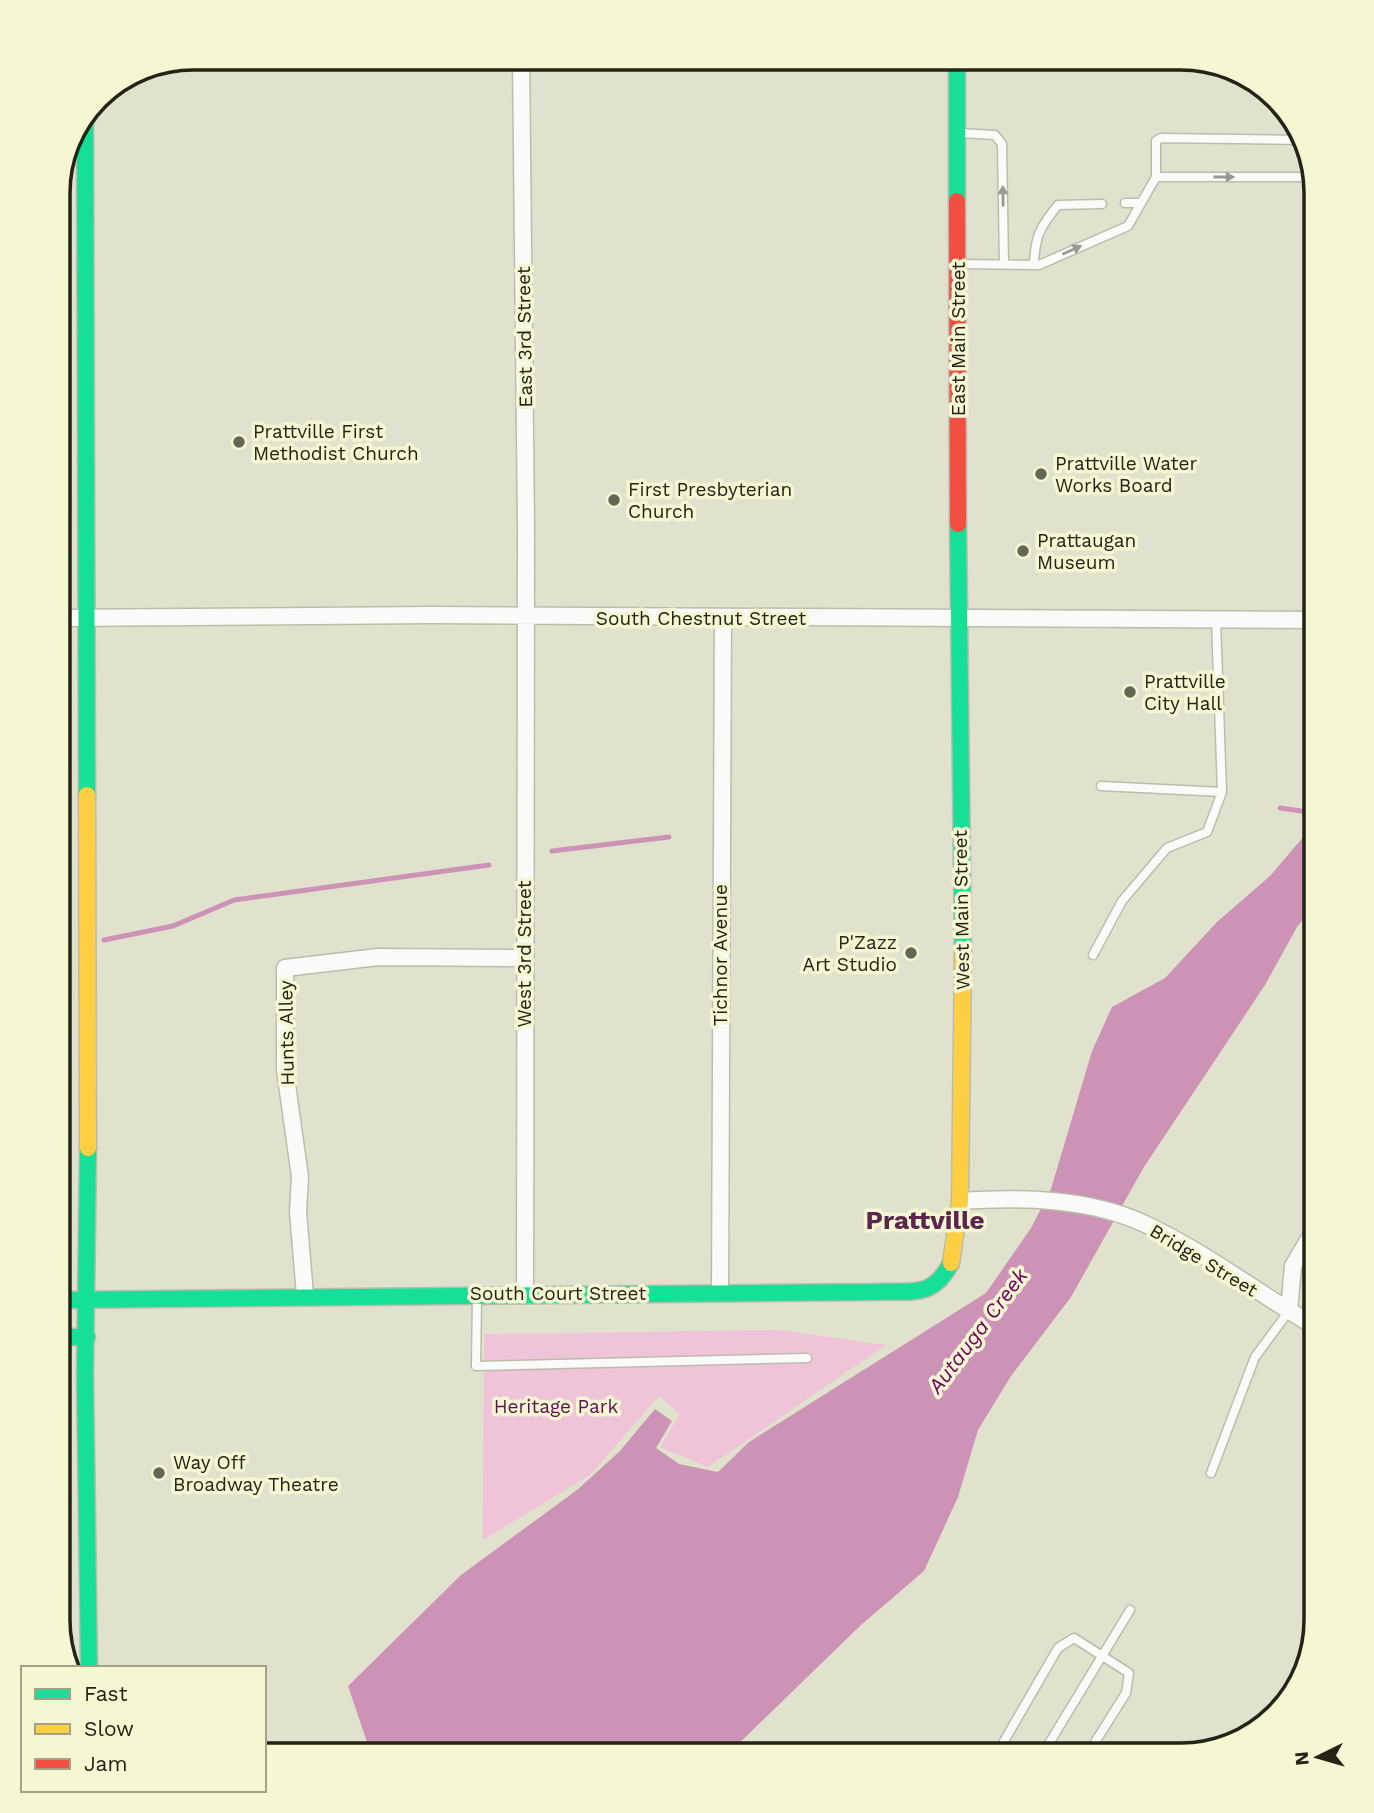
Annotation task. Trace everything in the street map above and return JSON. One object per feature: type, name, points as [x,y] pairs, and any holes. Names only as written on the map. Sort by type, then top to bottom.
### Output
[{"type":"street","name":"East 3rd Street","points":[[521,70],[526,616]]},
{"type":"street","name":"East Main Street","points":[[957,70],[960,620]]},
{"type":"street","points":[[85,135],[89,1666]]},
{"type":"street","name":"South Chestnut Street","points":[[70,618],[526,616],[1304,620]]},
{"type":"street","name":"West 3rd Street","points":[[525,1293],[526,616]]},
{"type":"street","name":"Tichnor Avenue","points":[[720,1292],[723,618]]},
{"type":"street","name":"West Main Street","points":[[960,620],[963,978],[960,1201]]},
{"type":"street","name":"Hunts Alley","points":[[305,1295],[299,1236],[300,1177],[285,1070],[285,968],[378,957],[525,958]]},
{"type":"street","name":"Bridge Street","points":[[960,1201],[1002,1198],[1045,1200],[1125,1217],[1180,1242],[1304,1320]]},
{"type":"street","name":"South Court Street","points":[[70,1300],[932,1289],[943,1279],[952,1262],[960,1201]]},
{"type":"street","points":[[1289,1311],[1293,1266],[1304,1248]]},
{"type":"street","points":[[70,1337],[87,1336]]},
{"type":"lane","points":[[957,133],[995,135],[1002,144],[1004,264]]},
{"type":"lane","points":[[958,264],[1034,265],[1128,226],[1156,177],[1156,141],[1161,138],[1291,139]]},
{"type":"lane","points":[[1156,177],[1303,177]]},
{"type":"lane","points":[[1125,203],[1141,203]]},
{"type":"lane","points":[[1034,265],[1035,241],[1044,221],[1058,205],[1102,204]]},
{"type":"lane","points":[[1093,955],[1122,901],[1167,848],[1207,832],[1222,792],[1216,620]]},
{"type":"lane","points":[[1101,786],[1222,792]]},
{"type":"lane","points":[[477,1294],[476,1366],[807,1358]]},
{"type":"lane","points":[[1211,1473],[1255,1357],[1289,1311]]},
{"type":"lane","points":[[1049,1743],[1130,1610]]},
{"type":"lane","points":[[1003,1743],[1058,1648],[1074,1638],[1129,1673],[1126,1693],[1095,1743]]},
{"type":"green space","name":"Heritage Park","points":[[779,1330],[886,1345],[708,1467],[660,1447],[680,1414],[659,1396],[590,1475],[483,1540],[484,1334]]},
{"type":"water","name":"Autauga Creek","points":[[1304,836],[1304,919],[1265,985],[1144,1167],[1071,1297],[1011,1376],[978,1430],[958,1497],[924,1571],[861,1625],[739,1743],[367,1743],[348,1686],[461,1575],[577,1490],[619,1452],[655,1409],[672,1421],[656,1448],[679,1464],[718,1472],[749,1442],[986,1293],[1031,1228],[1051,1189],[1092,1051],[1112,1007],[1165,978],[1217,922],[1270,876]]},
{"type":"waterway","points":[[1280,808],[1304,811]]},
{"type":"waterway","points":[[552,851],[669,837]]},
{"type":"waterway","points":[[104,940],[173,926],[234,900],[489,865]]},
{"type":"traffic: fast","points":[[957,70],[957,201]]},
{"type":"traffic: fast","points":[[85,135],[87,795]]},
{"type":"traffic: fast","points":[[958,524],[963,953]]},
{"type":"traffic: fast","points":[[88,1148],[85,1375],[89,1666]]},
{"type":"traffic: fast","points":[[70,1300],[909,1292],[919,1291],[936,1283],[951,1263]]},
{"type":"traffic: fast","points":[[70,1337],[87,1337]]},
{"type":"traffic: slow","points":[[87,795],[88,1148]]},
{"type":"traffic: slow","points":[[951,1263],[960,1201],[963,953]]},
{"type":"traffic: jam","points":[[957,201],[958,524]]},
{"type":"place","name":"Prattville First Methodist Church","points":[[239,442]]},
{"type":"place","name":"Prattville Water Works Board","points":[[1041,474]]},
{"type":"place","name":"First Presbyterian Church","points":[[614,500]]},
{"type":"place","name":"Prattaugan Museum","points":[[1023,551]]},
{"type":"place","name":"Prattville City Hall","points":[[1130,692]]},
{"type":"place","name":"P'Zazz Art Studio","points":[[911,953]]},
{"type":"place","name":"Way Off Broadway Theatre","points":[[159,1473]]},
{"type":"district","name":"Prattville","points":[[925,1220]]}]
